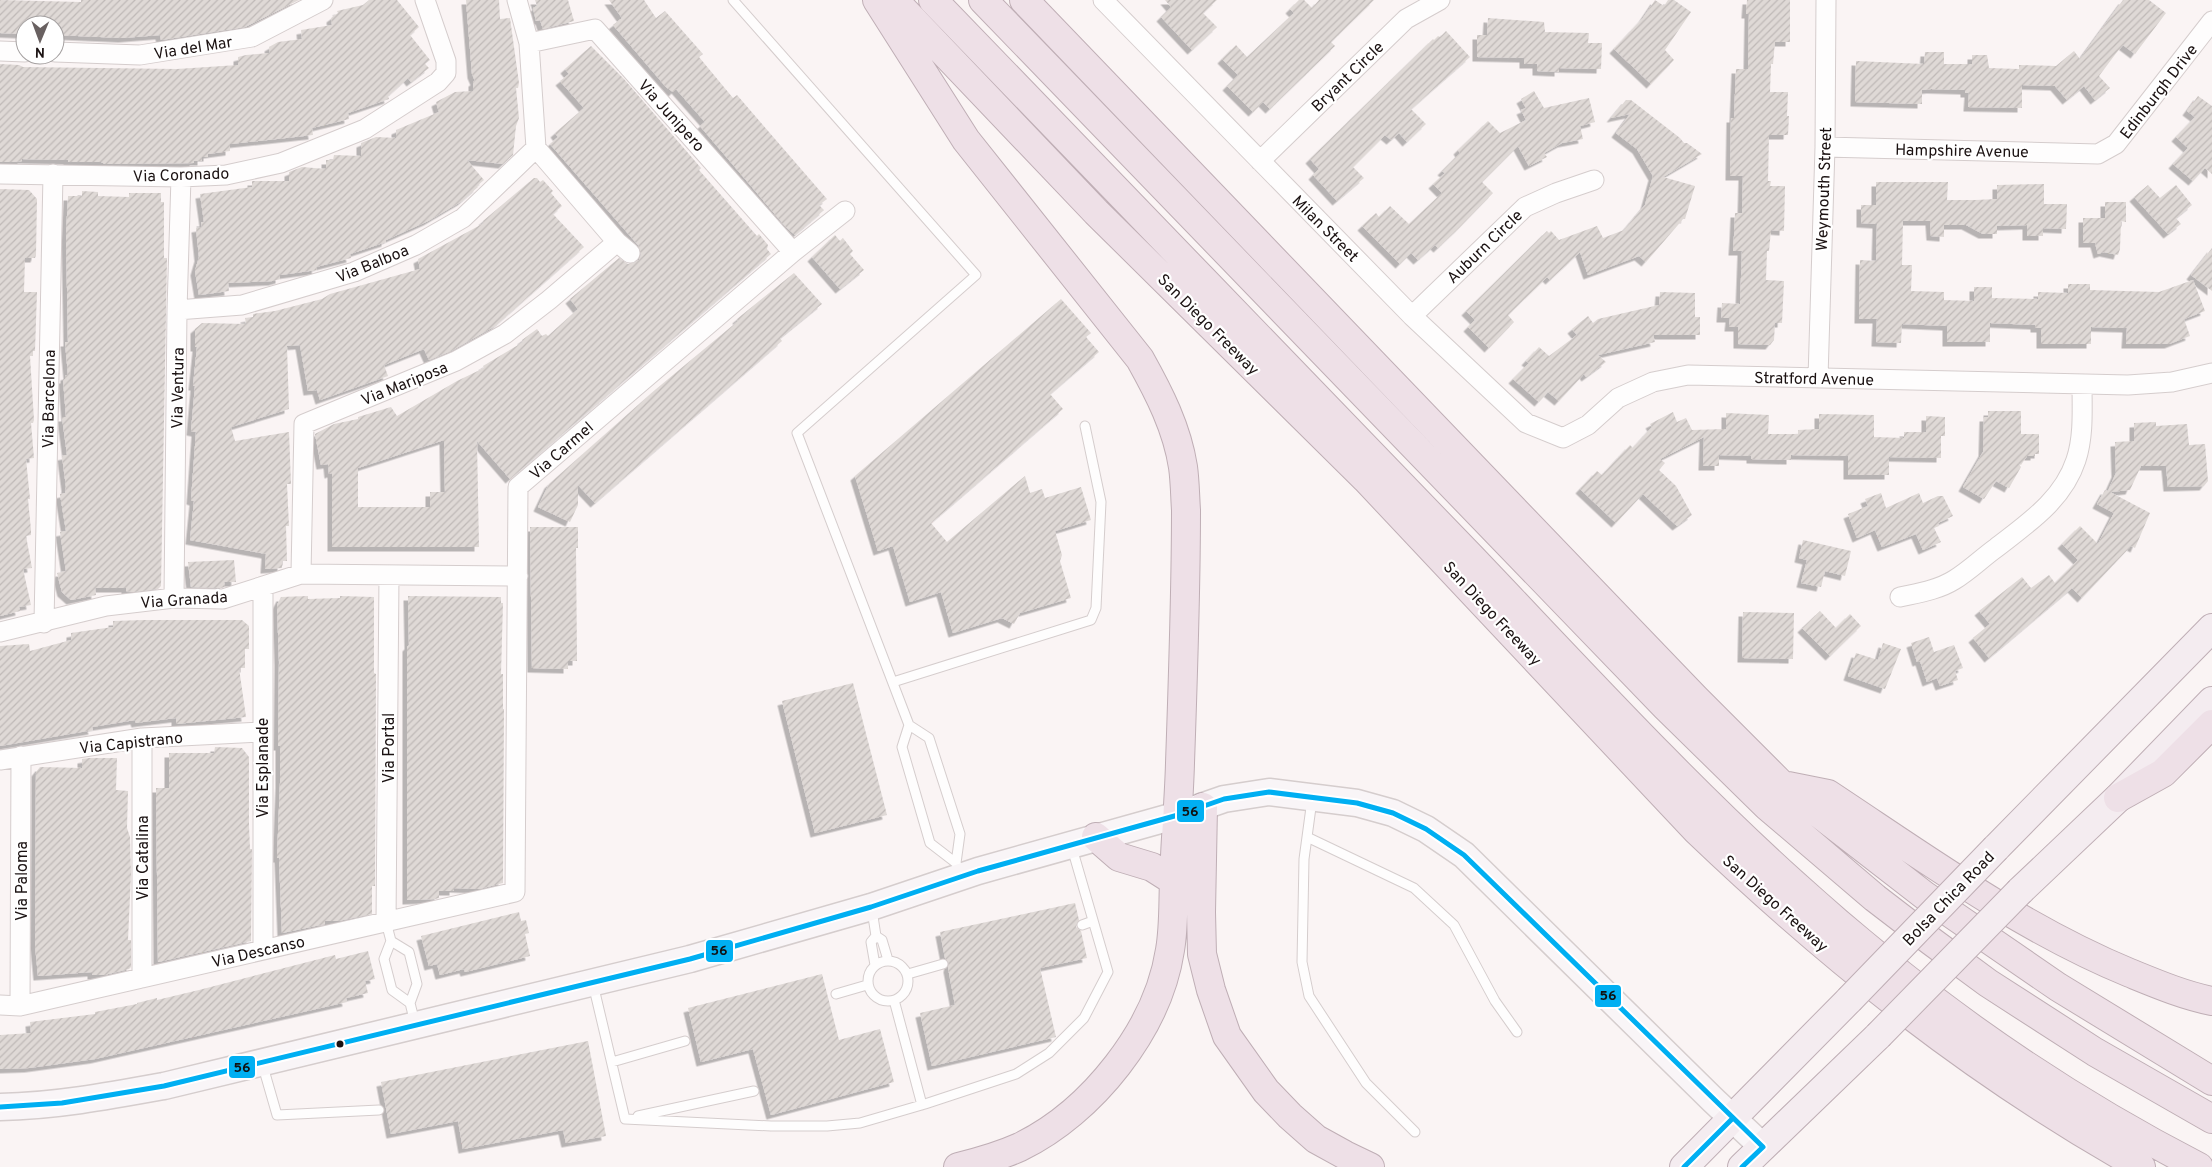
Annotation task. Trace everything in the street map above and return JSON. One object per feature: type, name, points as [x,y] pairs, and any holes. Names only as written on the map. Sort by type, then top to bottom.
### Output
[{"type":"highway","points":[[877,0],[966,140],[1140,359],[1162,399],[1176,435],[1183,468],[1186,510],[1191,811],[1201,912],[1202,954],[1211,990],[1227,1036],[1266,1091],[1316,1139],[1370,1167]]},
{"type":"highway","name":"San Diego Freeway","points":[[894,0],[1096,212],[1366,479],[1697,831],[1753,885],[1876,991],[1928,1029],[2050,1114],[2142,1167]]},
{"type":"highway","points":[[933,0],[1650,742],[1794,884],[1904,977],[1972,1026],[2069,1092],[2199,1167]]},
{"type":"highway","points":[[983,0],[1666,707],[1767,806],[1875,898],[1988,983],[2095,1052],[2212,1118]]},
{"type":"highway","points":[[1024,0],[1629,629],[1782,785],[1924,895],[1987,939],[2058,987],[2212,1081]]},
{"type":"highway","points":[[2118,798],[2164,773],[2212,724]]},
{"type":"highway","points":[[1782,785],[1828,794],[2041,931],[2138,976],[2190,996],[2212,1001]]},
{"type":"highway","points":[[958,1167],[993,1158],[1021,1146],[1053,1127],[1086,1100],[1132,1046],[1148,1017],[1163,980],[1170,950],[1174,881],[1191,811]]},
{"type":"highway","points":[[1084,841],[1118,857],[1152,866],[1174,881]]},
{"type":"main road","name":"Bolsa Chica Road","points":[[1684,1167],[2212,628]]},
{"type":"main road","points":[[1742,1167],[1878,1036],[2020,891],[2118,798],[2212,701]]},
{"type":"main road","points":[[0,1106],[35,1106],[164,1086],[262,1063],[413,1014],[592,984],[690,959],[872,907],[959,870],[1084,841],[1191,811],[1224,799],[1269,792],[1357,804],[1393,814],[1426,830],[1464,855],[1763,1147]]},
{"type":"street","name":"Via del Mar","points":[[65,52],[140,55],[252,37],[323,0]]},
{"type":"street","name":"Via Coronado","points":[[0,174],[181,177],[226,175],[281,163],[366,129],[438,82],[446,73],[446,61],[425,0]]},
{"type":"street","points":[[517,0],[529,43],[536,148]]},
{"type":"street","name":"Bryant Circle","points":[[1260,161],[1406,20],[1440,0]]},
{"type":"street","name":"Weymouth Street","points":[[1818,378],[1825,147],[1826,0]]},
{"type":"street","name":"Milan Street","points":[[1109,2],[1260,161],[1412,316],[1526,423],[1563,438]]},
{"type":"street","name":"Edinburgh Drive","points":[[2098,154],[2116,144],[2212,21]]},
{"type":"street","name":"Via Junipero","points":[[529,43],[595,29],[793,252]]},
{"type":"street","points":[[0,51],[15,52]]},
{"type":"street","name":"Hampshire Avenue","points":[[1825,147],[2098,154]]},
{"type":"street","name":"Via Mariposa","points":[[301,574],[304,424],[456,361],[505,334],[623,247],[536,148]]},
{"type":"street","name":"Via Balboa","points":[[178,310],[242,305],[354,272],[416,246],[463,218],[536,148]]},
{"type":"street","name":"Via Barcelona","points":[[44,623],[52,174]]},
{"type":"street","name":"Via Ventura","points":[[174,598],[181,177]]},
{"type":"street","name":"Auburn Circle","points":[[1412,316],[1525,207],[1556,193],[1594,180]]},
{"type":"street","name":"Via Carmel","points":[[515,892],[518,487],[793,252],[845,211]]},
{"type":"street","name":"Stratford Avenue","points":[[1563,438],[1588,425],[1618,398],[1653,382],[1688,374],[2128,385],[2172,382],[2212,373]]},
{"type":"street","points":[[1900,597],[1932,590],[1953,580],[2026,526],[2050,504],[2066,484],[2080,446],[2082,384]]},
{"type":"street","name":"Via Granada","points":[[0,632],[44,623],[106,606],[174,598],[223,599],[301,574],[518,576]]},
{"type":"street","name":"Via Portal","points":[[386,922],[389,575]]},
{"type":"street","name":"Via Esplanade","points":[[263,586],[263,950]]},
{"type":"street","name":"Via Capistrano","points":[[0,760],[142,738],[262,732]]},
{"type":"street","name":"Via Catalina","points":[[142,738],[142,978]]},
{"type":"street","name":"Via Paloma","points":[[20,1006],[21,756]]},
{"type":"street","name":"Via Descanso","points":[[0,1005],[20,1006],[515,892]]},
{"type":"lane","points":[[733,0],[976,275],[797,433],[909,725],[929,738],[960,834],[959,870]]},
{"type":"lane","points":[[892,682],[1091,620],[1096,608],[1101,502],[1085,426]]},
{"type":"lane","points":[[909,725],[902,746],[930,843],[959,870]]},
{"type":"lane","points":[[1312,797],[1304,859],[1302,962],[1309,996],[1366,1083],[1415,1132]]},
{"type":"lane","points":[[1307,837],[1414,888],[1454,925],[1495,1001],[1517,1032]]},
{"type":"lane","points":[[625,1119],[770,1126],[827,1126],[860,1123],[1016,1074],[1049,1053],[1084,1018],[1108,972],[1093,921],[1084,841]]},
{"type":"lane","points":[[872,907],[876,936],[871,942],[875,965]]},
{"type":"lane","points":[[1082,925],[1093,921]]},
{"type":"lane","points":[[386,922],[391,941],[384,959],[392,990],[413,1014]]},
{"type":"lane","points":[[876,936],[882,940],[888,960]]},
{"type":"lane","points":[[391,941],[409,952],[417,984],[413,1014]]},
{"type":"lane","points":[[888,960],[900,964],[908,974],[909,980],[905,993],[894,1000],[880,1000],[874,996],[868,985],[868,977],[875,965],[888,960]]},
{"type":"lane","points":[[908,974],[942,964]]},
{"type":"lane","points":[[592,984],[625,1119]]},
{"type":"lane","points":[[836,994],[868,985]]},
{"type":"lane","points":[[894,1000],[922,1105]]},
{"type":"lane","points":[[612,1062],[685,1041]]},
{"type":"lane","points":[[262,1063],[277,1115],[379,1110]]},
{"type":"lane","points":[[625,1119],[754,1091]]},
{"type":"building","points":[[0,0],[81,2],[81,0],[299,0],[245,27],[161,40],[160,35],[123,38],[65,35],[65,15],[15,15],[15,34],[0,33]]},
{"type":"building","points":[[369,0],[397,0],[419,27],[410,35],[430,60],[425,64],[429,68],[411,82],[408,78],[388,96],[389,99],[348,113],[349,119],[312,128],[313,135],[230,144],[230,151],[208,154],[208,157],[202,157],[202,161],[194,161],[194,163],[105,164],[101,162],[68,162],[68,160],[22,159],[22,161],[0,162],[0,64],[23,67],[177,69],[238,65],[238,57],[270,53],[269,47],[278,42],[302,39],[301,30],[332,25],[331,18],[338,13],[337,11],[363,5]]},
{"type":"building","points":[[466,0],[499,0],[500,19],[510,18],[519,83],[518,88],[516,88],[519,118],[516,126],[513,155],[503,164],[467,160],[484,180],[462,201],[428,221],[386,240],[386,242],[350,254],[351,258],[316,267],[317,270],[280,275],[280,279],[273,281],[228,283],[229,291],[199,295],[195,271],[199,257],[196,228],[202,227],[201,222],[204,222],[200,194],[252,187],[252,181],[289,181],[289,172],[302,167],[326,169],[326,160],[333,160],[334,155],[361,156],[361,143],[376,137],[396,138],[396,130],[439,112],[436,102],[455,92],[473,91],[473,82],[475,81],[472,74]]},
{"type":"building","points":[[535,0],[568,0],[574,21],[543,29],[540,20],[536,21],[533,8],[537,6]]},
{"type":"building","points":[[609,0],[644,0],[656,18],[665,11],[703,54],[699,57],[733,98],[737,95],[827,199],[819,205],[824,210],[795,235],[785,226],[700,126],[705,122],[676,89],[673,92],[666,87],[613,25],[622,18]]},
{"type":"building","points":[[1165,0],[1217,0],[1203,13],[1217,27],[1192,50],[1161,17],[1171,7]]},
{"type":"building","points":[[1299,0],[1304,0],[1312,8],[1319,0],[1374,0],[1331,42],[1335,46],[1270,109],[1263,102],[1253,112],[1227,86],[1238,75],[1222,59],[1236,45],[1247,57],[1294,13],[1290,9]]},
{"type":"building","points":[[1655,0],[1664,6],[1668,0],[1674,0],[1691,12],[1665,50],[1674,60],[1651,84],[1614,49],[1643,18]]},
{"type":"building","points":[[1747,0],[1790,0],[1790,42],[1775,42],[1773,64],[1771,64],[1770,92],[1788,92],[1787,116],[1789,116],[1788,135],[1769,135],[1768,181],[1771,181],[1770,186],[1785,186],[1784,231],[1771,230],[1769,251],[1767,251],[1766,280],[1784,281],[1782,323],[1775,323],[1774,340],[1770,345],[1738,344],[1738,327],[1729,327],[1730,318],[1721,318],[1722,303],[1740,304],[1742,251],[1733,251],[1735,213],[1742,213],[1743,176],[1730,176],[1731,118],[1734,118],[1736,69],[1748,69],[1749,14],[1746,14]]},
{"type":"building","points":[[2123,0],[2149,0],[2166,13],[2135,54],[2123,45],[2117,52],[2099,76],[2110,88],[2095,100],[2084,86],[2067,100],[2055,86],[2022,85],[2022,108],[1968,107],[1969,93],[1965,93],[1965,90],[1922,90],[1922,104],[1855,102],[1856,61],[1924,64],[1925,52],[1944,52],[1944,64],[1972,64],[1972,55],[1987,55],[1989,68],[2019,69],[2019,65],[2056,66],[2074,51],[2080,59]]},
{"type":"building","points":[[1488,18],[1544,22],[1545,32],[1589,33],[1588,43],[1602,43],[1601,69],[1559,68],[1559,72],[1537,71],[1537,64],[1524,64],[1524,58],[1477,57],[1477,35],[1487,35]]},
{"type":"building","points":[[1446,31],[1470,57],[1411,109],[1426,124],[1407,142],[1399,133],[1391,140],[1385,135],[1353,167],[1364,178],[1337,201],[1313,175],[1319,169],[1310,159],[1433,39],[1438,36],[1440,37]]},
{"type":"building","points":[[591,46],[624,79],[701,168],[699,170],[757,236],[759,234],[768,245],[767,249],[771,254],[510,479],[477,441],[479,547],[332,547],[332,473],[329,474],[328,464],[321,465],[315,434],[334,424],[358,419],[358,417],[391,407],[397,416],[457,381],[484,368],[483,366],[523,342],[522,340],[537,329],[542,336],[546,334],[548,336],[578,309],[570,299],[619,258],[628,264],[639,260],[641,255],[638,245],[550,144],[558,137],[555,133],[584,108],[560,81],[569,74],[565,69]],"holes":[[[444,440],[445,492],[430,492],[430,507],[358,507],[358,468]]]},
{"type":"building","points":[[1534,91],[1544,108],[1589,98],[1595,122],[1580,126],[1583,139],[1562,143],[1544,153],[1547,157],[1529,166],[1518,146],[1482,182],[1493,193],[1459,228],[1438,248],[1435,245],[1418,260],[1411,253],[1400,264],[1362,226],[1376,213],[1379,217],[1390,206],[1409,224],[1442,193],[1433,184],[1445,173],[1442,171],[1460,153],[1458,150],[1488,121],[1500,133],[1526,120],[1521,110],[1526,108],[1521,99]]},
{"type":"building","points":[[2198,96],[2212,106],[2212,174],[2205,168],[2193,181],[2173,164],[2188,148],[2176,137],[2195,117],[2187,111]]},
{"type":"building","points":[[1626,100],[1631,100],[1684,143],[1687,143],[1702,154],[1663,177],[1695,186],[1685,219],[1646,262],[1639,256],[1588,275],[1580,252],[1550,280],[1547,277],[1508,315],[1514,322],[1489,348],[1468,327],[1475,320],[1466,311],[1547,231],[1549,233],[1551,231],[1559,240],[1597,226],[1603,238],[1624,230],[1645,205],[1653,176],[1637,149],[1616,133],[1630,114],[1611,118]]},
{"type":"building","points":[[534,178],[537,178],[540,182],[543,180],[553,191],[551,193],[562,206],[553,214],[584,247],[495,326],[451,351],[429,360],[424,349],[384,365],[388,376],[320,400],[317,390],[308,391],[300,345],[287,346],[289,409],[231,427],[235,441],[289,432],[291,484],[287,484],[289,526],[286,526],[287,561],[282,561],[282,568],[265,569],[266,554],[190,540],[194,501],[191,500],[196,432],[191,431],[197,347],[195,347],[195,329],[202,323],[246,324],[245,318],[253,317],[253,314],[275,311],[322,299],[330,294],[420,269],[418,259],[484,223],[483,221]]},
{"type":"building","points":[[1876,182],[1948,182],[1947,200],[1997,199],[1997,185],[2044,184],[2044,204],[2067,204],[2066,229],[2043,228],[2043,236],[2027,236],[2027,225],[1997,226],[1997,234],[1983,234],[1966,225],[1944,225],[1944,237],[1931,236],[1930,221],[1903,221],[1902,265],[1912,265],[1911,291],[1944,292],[1944,300],[1974,301],[1974,287],[1992,287],[1992,298],[2038,299],[2038,292],[2068,293],[2068,284],[2090,284],[2090,290],[2159,292],[2193,280],[2205,311],[2184,319],[2190,336],[2169,344],[2126,344],[2127,328],[2091,327],[2091,344],[2041,344],[2041,328],[2035,328],[2035,325],[1990,323],[1990,342],[1947,342],[1947,326],[1902,324],[1901,343],[1876,342],[1877,319],[1859,319],[1860,260],[1876,261],[1877,224],[1861,223],[1861,205],[1876,205]]},
{"type":"building","points":[[2148,185],[2160,198],[2176,185],[2192,205],[2176,218],[2181,224],[2168,234],[2134,197]]},
{"type":"building","points":[[0,189],[29,190],[37,199],[36,255],[35,258],[25,258],[24,292],[37,292],[35,351],[33,351],[33,356],[30,356],[34,420],[31,423],[34,458],[26,459],[31,535],[26,536],[32,568],[23,569],[31,605],[19,607],[20,611],[0,616]]},
{"type":"building","points":[[82,191],[98,192],[98,196],[129,197],[129,193],[161,193],[161,202],[164,202],[164,258],[167,258],[161,586],[158,589],[133,592],[126,591],[126,588],[95,588],[96,595],[71,600],[62,592],[57,573],[66,571],[60,532],[66,531],[60,494],[65,493],[66,487],[62,456],[67,455],[62,417],[66,417],[63,379],[68,375],[65,342],[68,342],[66,235],[68,196],[82,196]]},
{"type":"building","points":[[2105,202],[2126,202],[2126,222],[2121,221],[2118,255],[2104,252],[2098,254],[2095,243],[2083,243],[2083,218],[2105,218]]},
{"type":"building","points":[[835,235],[840,241],[843,238],[853,251],[850,254],[864,270],[840,289],[812,257]]},
{"type":"building","points":[[2212,248],[2212,291],[2191,275]]},
{"type":"building","points":[[794,273],[822,304],[780,338],[782,341],[595,503],[578,485],[578,505],[570,522],[538,507],[549,484],[655,390],[738,321],[737,319]]},
{"type":"building","points":[[1660,292],[1695,293],[1695,317],[1700,317],[1700,335],[1653,335],[1655,342],[1598,355],[1606,362],[1586,377],[1584,374],[1559,401],[1548,392],[1539,402],[1513,379],[1529,363],[1526,361],[1539,347],[1549,356],[1577,335],[1572,329],[1588,316],[1593,323],[1598,319],[1659,305]]},
{"type":"building","points":[[1061,299],[1091,333],[1086,337],[1099,352],[1050,394],[1063,409],[931,523],[947,542],[1025,476],[1030,493],[1042,489],[1045,498],[1081,487],[1091,520],[1055,531],[1062,555],[1060,561],[1071,598],[1020,613],[1014,624],[1002,618],[953,633],[941,592],[910,602],[893,546],[878,551],[855,476]]},
{"type":"building","points":[[1988,411],[2021,411],[2021,434],[2039,434],[2039,454],[2027,456],[2021,465],[2018,463],[2021,467],[2009,488],[1996,481],[1984,499],[1963,487],[1983,452],[1984,417],[1988,417]]},
{"type":"building","points":[[1673,412],[1677,422],[1686,418],[1692,430],[1726,429],[1726,413],[1769,415],[1768,434],[1798,434],[1798,430],[1819,429],[1819,414],[1874,415],[1874,437],[1904,438],[1904,432],[1926,432],[1926,416],[1945,417],[1945,436],[1941,436],[1941,458],[1889,457],[1889,475],[1848,475],[1848,456],[1791,455],[1791,460],[1751,459],[1751,456],[1719,455],[1719,466],[1703,466],[1704,437],[1660,459],[1665,463],[1659,470],[1676,486],[1692,515],[1677,526],[1643,494],[1616,523],[1580,489],[1597,471],[1602,475],[1630,445],[1633,448],[1652,427],[1650,424]]},
{"type":"building","points":[[2156,422],[2156,426],[2187,424],[2189,445],[2205,444],[2208,481],[2204,486],[2168,487],[2166,466],[2141,466],[2130,490],[2110,492],[2150,513],[2135,548],[2131,546],[2082,598],[2072,588],[1989,658],[1973,638],[1990,624],[1979,611],[2022,577],[2031,588],[2049,575],[2055,583],[2078,560],[2062,544],[2080,526],[2098,544],[2114,513],[2097,504],[2105,490],[2108,491],[2116,473],[2115,442],[2134,441],[2134,423]]},
{"type":"building","points":[[1881,493],[1886,508],[1919,493],[1923,503],[1938,496],[1943,496],[1953,516],[1938,523],[1939,526],[1934,528],[1941,542],[1923,550],[1916,534],[1882,547],[1875,530],[1857,538],[1848,514],[1868,506],[1865,499]]},
{"type":"building","points":[[530,527],[578,527],[578,548],[576,548],[577,661],[568,661],[568,669],[532,668]]},
{"type":"building","points":[[1803,540],[1851,551],[1845,576],[1825,571],[1821,587],[1801,583],[1807,560],[1799,558]]},
{"type":"building","points":[[234,560],[236,582],[224,582],[225,587],[221,588],[191,587],[188,562]]},
{"type":"building","points":[[308,596],[308,599],[340,598],[340,596],[374,597],[374,673],[376,674],[375,886],[372,886],[372,914],[338,921],[325,921],[325,924],[282,933],[279,858],[277,858],[280,746],[278,746],[279,662],[277,605],[281,597]]},
{"type":"building","points":[[408,596],[501,597],[501,603],[503,603],[501,674],[503,674],[504,709],[503,883],[479,889],[454,888],[454,891],[439,891],[439,898],[435,899],[407,900]]},
{"type":"building","points":[[1820,611],[1836,628],[1850,614],[1861,626],[1830,656],[1802,628]]},
{"type":"building","points":[[1743,612],[1794,613],[1793,659],[1742,658]]},
{"type":"building","points":[[242,620],[249,626],[249,649],[245,649],[245,668],[239,668],[246,717],[176,724],[176,718],[136,723],[135,720],[92,727],[93,730],[0,746],[0,646],[29,644],[30,651],[71,640],[71,633],[113,627],[113,621]]},
{"type":"building","points":[[1929,637],[1934,652],[1954,645],[1963,668],[1955,671],[1958,680],[1940,686],[1937,678],[1927,682],[1920,661],[1917,662],[1911,643]]},
{"type":"building","points":[[1883,643],[1901,649],[1885,689],[1848,676],[1856,653],[1878,660]]},
{"type":"building","points":[[853,683],[887,815],[815,833],[782,701]]},
{"type":"building","points":[[215,747],[242,748],[249,757],[249,825],[250,849],[252,849],[251,941],[158,962],[156,788],[169,788],[169,753],[214,753]]},
{"type":"building","points":[[117,758],[116,790],[128,791],[127,828],[130,837],[131,874],[128,940],[131,940],[131,967],[104,975],[92,975],[92,972],[38,976],[35,945],[36,772],[40,767],[82,768],[82,759]]},
{"type":"building","points":[[1075,903],[1079,920],[1076,927],[1081,931],[1087,958],[1040,968],[1056,1037],[932,1066],[920,1013],[955,1005],[948,968],[949,963],[945,958],[940,932]]},
{"type":"building","points":[[519,912],[521,921],[526,920],[529,933],[525,934],[530,956],[465,972],[464,969],[440,975],[437,964],[429,966],[421,936]]},
{"type":"building","points":[[368,951],[375,979],[365,981],[368,993],[346,998],[347,1002],[95,1059],[29,1068],[0,1069],[0,1035],[31,1033],[30,1022],[95,1014],[95,1012],[157,998],[157,1000],[335,955],[336,959]]},
{"type":"building","points":[[822,974],[839,1040],[880,1029],[894,1082],[771,1115],[753,1049],[701,1062],[688,1008]]},
{"type":"building","points":[[588,1041],[606,1136],[566,1143],[563,1130],[463,1149],[458,1121],[391,1134],[381,1082]]},
{"type":"transit line","name":"56","points":[[0,1107],[62,1103],[164,1086],[690,959],[871,907],[978,871],[1178,815],[1224,799],[1269,792],[1357,803],[1393,813],[1426,829],[1464,855],[1763,1147],[1742,1167]]},
{"type":"transit line","name":"56","points":[[1684,1167],[1733,1118]]}]
